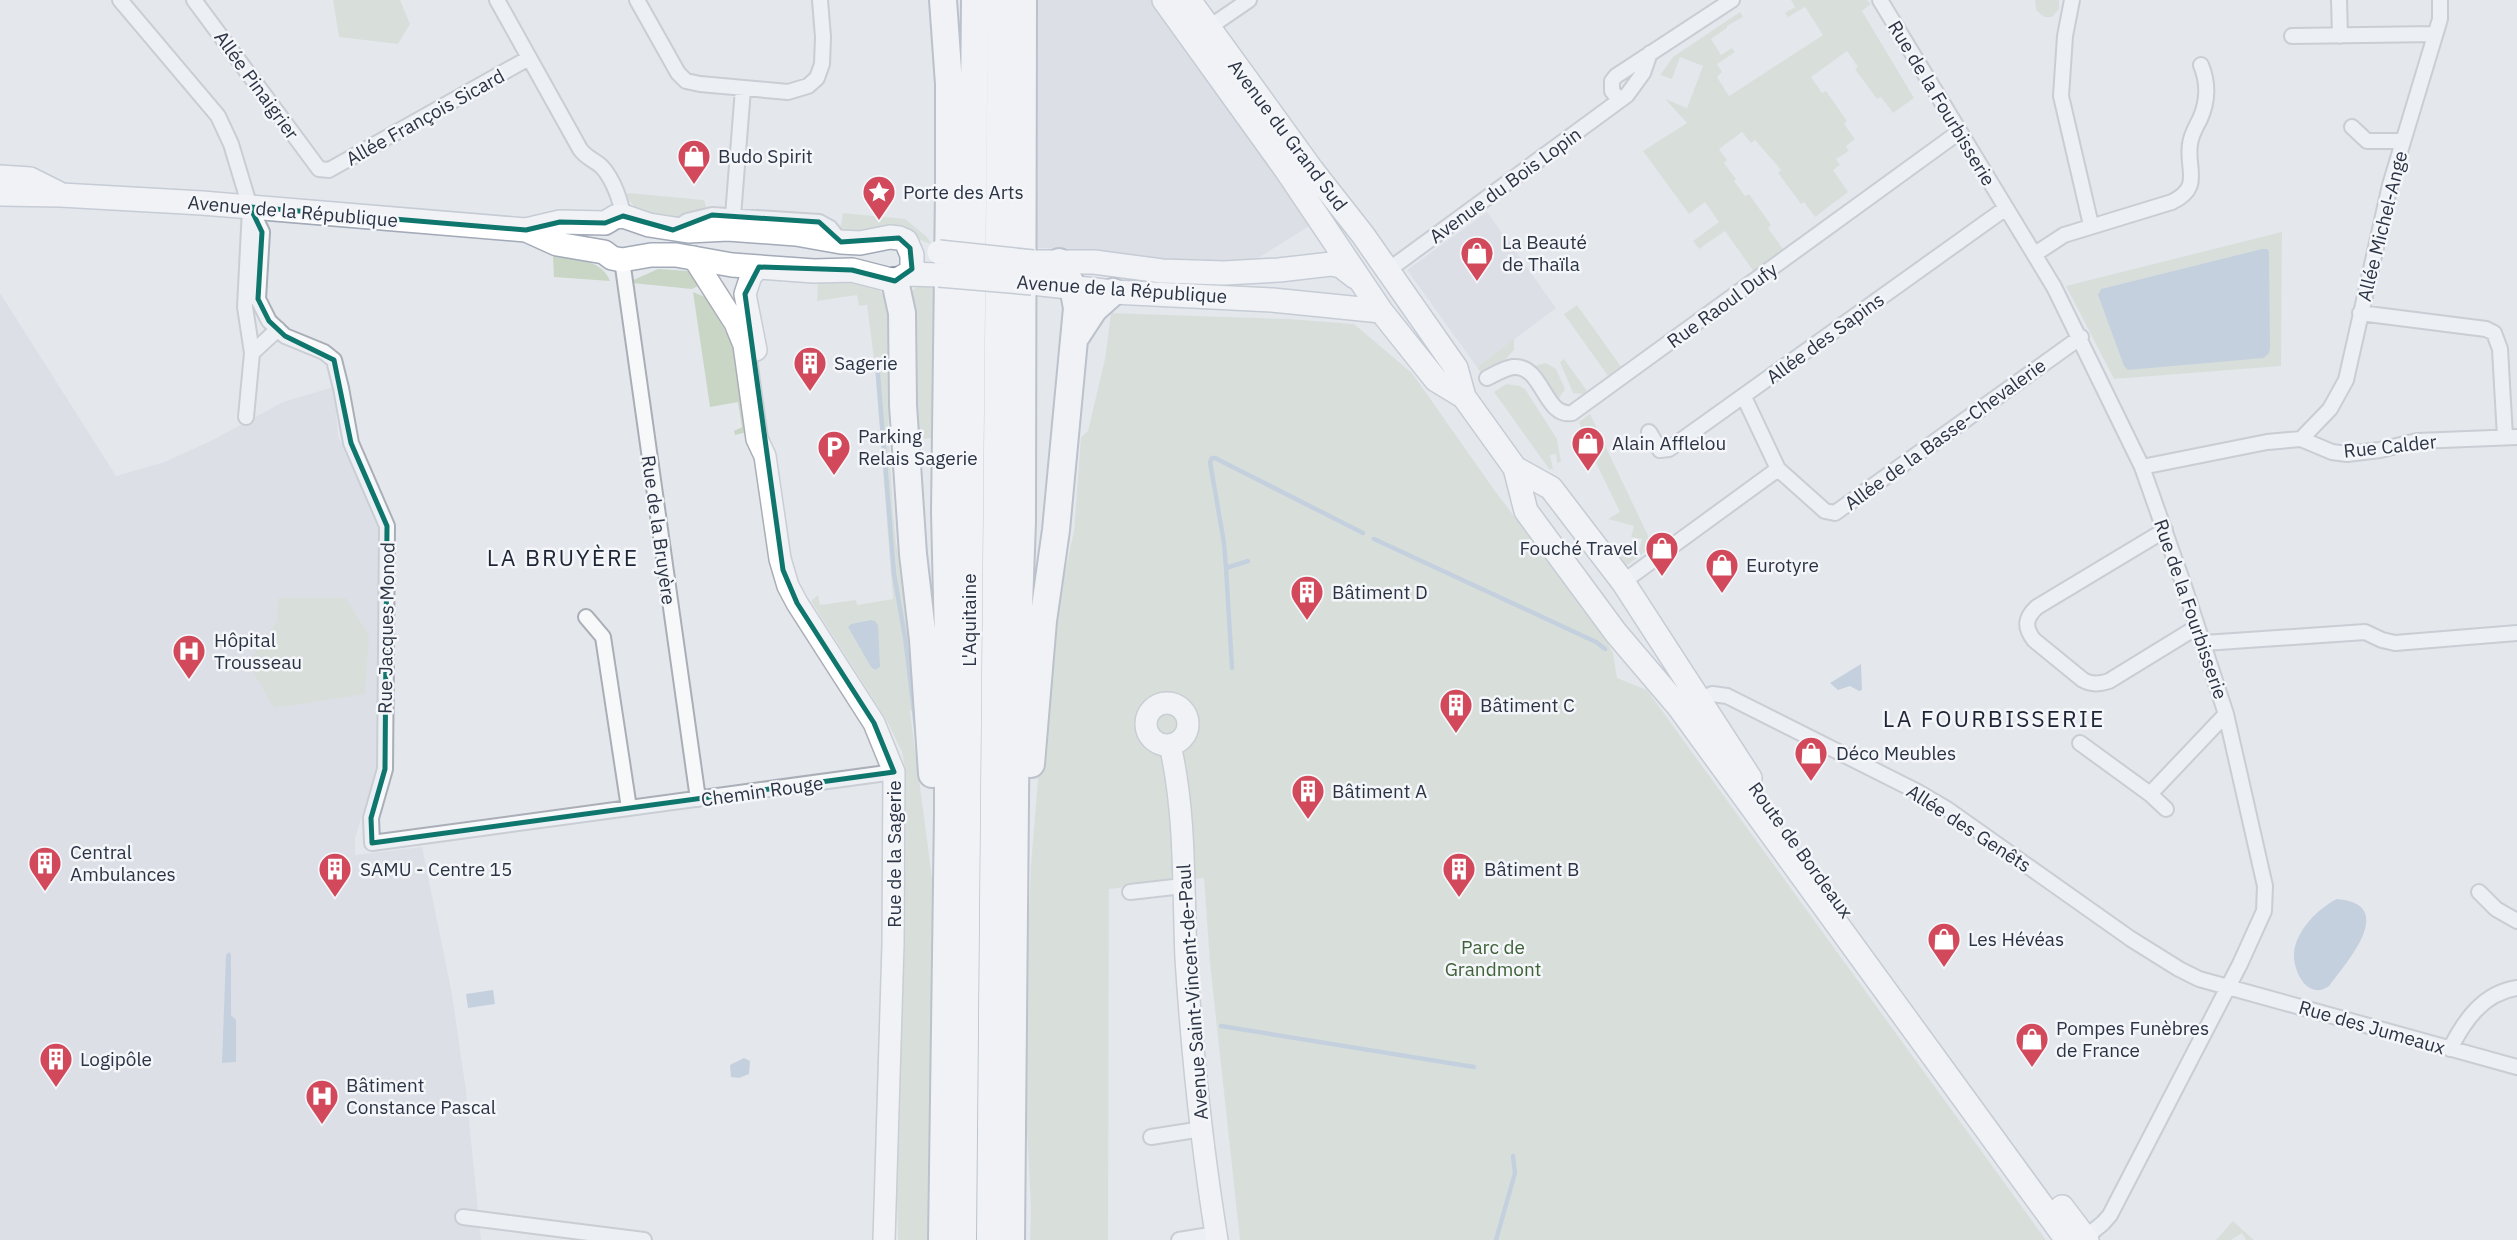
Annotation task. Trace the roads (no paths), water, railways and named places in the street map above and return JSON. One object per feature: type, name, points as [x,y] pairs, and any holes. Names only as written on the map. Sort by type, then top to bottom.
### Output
[{"type":"highway","points":[[942,1240],[948,639],[945,512],[949,84],[943,0]]},
{"type":"highway","name":"L'Aquitaine","points":[[963,1240],[975,0]]},
{"type":"highway","name":"L'Aquitaine","points":[[990,1240],[1001,0]]},
{"type":"highway","points":[[1011,1240],[1016,691],[1022,521],[1023,0]]},
{"type":"highway","points":[[1014,901],[1025,830],[1043,621],[1056,530],[1076,337],[1077,308],[1073,287],[1041,269]]},
{"type":"highway","points":[[901,277],[903,405],[913,554],[923,640],[936,865],[946,953]]},
{"type":"highway","points":[[1076,337],[1094,309],[1113,292]]},
{"type":"main road","name":"Avenue du Grand Sud","points":[[1164,0],[1287,171],[1381,311],[1436,380],[1464,397]]},
{"type":"main road","name":"Avenue du Grand Sud","points":[[1189,0],[1312,170],[1363,235],[1456,368],[1464,397]]},
{"type":"main road","name":"Avenue de la République","points":[[0,177],[30,179],[61,195]]},
{"type":"main road","name":"Avenue de la République","points":[[0,194],[61,195],[250,207],[526,230],[560,222],[614,220],[688,232],[728,229],[796,234],[841,242],[860,243],[899,238],[910,248],[939,264]]},
{"type":"main road","points":[[1305,267],[1313,260],[1321,245],[1320,219]]},
{"type":"main road","points":[[613,256],[601,237],[614,220]]},
{"type":"main road","name":"Avenue de la République","points":[[526,230],[557,244],[613,256],[693,257],[732,265],[814,271],[852,270],[901,277],[939,264],[1041,269],[1094,262],[1193,273],[1251,273],[1331,264],[1341,265],[1362,284]]},
{"type":"main road","points":[[901,277],[912,262],[910,248]]},
{"type":"main road","points":[[1335,305],[1362,284],[1387,271]]},
{"type":"main road","name":"Avenue de la République","points":[[1073,287],[1113,292],[1335,305],[1381,311]]},
{"type":"main road","name":"Route de Bordeaux","points":[[1464,397],[1515,468],[1525,511],[1616,633],[1679,707],[2080,1239]]},
{"type":"main road","name":"Route de Bordeaux","points":[[1515,468],[1551,488],[1623,582],[1740,764],[2080,1239]]},
{"type":"street","points":[[120,0],[218,116],[231,144],[250,207],[262,232],[258,299],[269,321],[278,329],[253,353]]},
{"type":"street","name":"Allée Pinaigrier","points":[[194,0],[319,169]]},
{"type":"street","points":[[497,0],[583,153],[602,167],[616,194],[614,220]]},
{"type":"street","points":[[638,0],[682,77],[692,83],[796,91],[817,78],[822,64],[820,0]]},
{"type":"street","points":[[1208,28],[1249,0]]},
{"type":"street","points":[[1622,99],[1614,95],[1611,87],[1612,81],[1623,71],[1732,0]]},
{"type":"street","name":"Rue de la Fourbisserie","points":[[1880,0],[2035,254],[2081,337],[2101,386],[2141,467],[2204,643],[2226,714],[2254,830],[2266,900],[2261,920],[2109,1215],[2103,1223],[2080,1239]]},
{"type":"street","points":[[2072,0],[2065,36],[2061,96],[2091,225]]},
{"type":"street","points":[[2339,0],[2340,36]]},
{"type":"street","name":"Allée Michel-Ange","points":[[2301,439],[2330,409],[2346,380],[2390,185],[2440,19],[2440,0]]},
{"type":"street","points":[[2292,36],[2435,34]]},
{"type":"street","name":"Avenue du Bois Lopin","points":[[1387,271],[1622,99],[1643,73],[1650,53]]},
{"type":"street","name":"Allée François Sicard","points":[[319,169],[329,170],[530,58]]},
{"type":"street","points":[[2035,254],[2064,235],[2172,202],[2188,190],[2192,180],[2190,144],[2202,115],[2207,90],[2207,81],[2201,65]]},
{"type":"street","points":[[733,216],[743,89]]},
{"type":"street","points":[[2352,127],[2367,141],[2402,141]]},
{"type":"street","name":"Rue Raoul Dufy","points":[[1487,378],[1512,367],[1524,368],[1535,377],[1558,410],[1565,414],[1572,413],[1959,132]]},
{"type":"street","points":[[246,417],[253,353],[245,307],[250,207]]},
{"type":"street","name":"Allée des Sapins","points":[[1648,432],[1660,450],[1666,451],[2006,208]]},
{"type":"street","points":[[673,230],[698,217],[712,215],[819,222],[830,229],[841,242]]},
{"type":"street","name":"Rue de la Bruyère","points":[[613,256],[698,799]]},
{"type":"street","name":"Rue de la Sagerie","points":[[693,257],[740,333],[744,345],[757,439],[765,456],[780,559],[789,586],[873,723],[894,772],[893,932],[884,1240]]},
{"type":"street","name":"Rue de la Sagerie","points":[[759,267],[751,276],[745,294],[765,411],[768,437],[765,456]]},
{"type":"street","points":[[2360,313],[2486,329],[2494,333],[2500,349],[2511,437]]},
{"type":"street","name":"Rue Jacques Monod","points":[[278,329],[285,336],[324,352],[334,360],[347,431],[387,526],[384,769],[371,818],[372,843]]},
{"type":"street","name":"Allée de la Basse-Chevalerie","points":[[1744,397],[1778,469],[1825,511],[1835,513],[2081,337]]},
{"type":"street","name":"Rue Calder","points":[[2141,467],[2267,442],[2301,439],[2332,452],[2347,454],[2417,441],[2511,437]]},
{"type":"street","points":[[1623,582],[1778,469]]},
{"type":"street","points":[[2165,530],[2037,607],[2029,614],[2026,623],[2028,632],[2083,680],[2090,684],[2099,684],[2109,681],[2197,627]]},
{"type":"street","points":[[586,617],[603,637],[629,808]]},
{"type":"street","points":[[2204,643],[2365,632],[2395,643],[2517,633]]},
{"type":"street","name":"Allée des Genêts","points":[[1699,700],[1720,694],[1937,804],[2179,969],[2199,979],[2227,987]]},
{"type":"street","points":[[2150,794],[2226,714]]},
{"type":"street","points":[[2080,744],[2150,794],[2166,809]]},
{"type":"street","name":"Avenue Saint-Vincent-de-Paul","points":[[1170,745],[1176,773],[1187,961],[1202,1129],[1216,1237]]},
{"type":"street","name":"Chemin Rouge","points":[[372,843],[894,772]]},
{"type":"street","points":[[1130,892],[1183,886]]},
{"type":"street","points":[[2479,892],[2496,909],[2517,921]]},
{"type":"street","name":"Rue des Jumeaux","points":[[2227,987],[2517,1067]]},
{"type":"street","points":[[2449,1049],[2463,1024],[2484,1001],[2517,988]]},
{"type":"street","points":[[1151,1137],[1202,1129]]},
{"type":"street","points":[[463,1217],[643,1240]]},
{"type":"street","points":[[1179,1240],[1216,1237]]},
{"type":"water","points":[[2262,249],[2269,252],[2270,348],[2264,358],[2128,370],[2124,366],[2098,295],[2101,289]]},
{"type":"water","points":[[871,620],[878,625],[880,667],[875,670],[848,627]]},
{"type":"water","points":[[1861,664],[1862,690],[1850,686],[1838,690],[1830,683]]},
{"type":"water","points":[[2337,899],[2355,903],[2364,911],[2366,923],[2363,936],[2329,986],[2315,990],[2308,987],[2299,976],[2294,953],[2299,937],[2309,921]]},
{"type":"water","points":[[229,952],[231,1015],[236,1020],[236,1062],[222,1063],[226,955]]},
{"type":"water","points":[[493,990],[495,1004],[468,1008],[466,994]]},
{"type":"water","points":[[744,1058],[750,1061],[749,1074],[739,1078],[731,1077],[730,1065]]},
{"type":"waterway","points":[[877,362],[894,574],[917,736]]},
{"type":"waterway","points":[[1226,568],[1210,462],[1212,458],[1363,533]]},
{"type":"waterway","points":[[1374,539],[1596,642],[1605,649]]},
{"type":"waterway","points":[[1232,668],[1226,568],[1248,561]]},
{"type":"waterway","points":[[1221,1026],[1474,1067]]},
{"type":"waterway","points":[[1496,1240],[1515,1173],[1513,1156]]},
{"type":"place","name":"Budo Spirit","points":[[694,186]]},
{"type":"place","name":"Porte des Arts","points":[[879,222]]},
{"type":"place","name":"La Beauté de Thaïla","points":[[1477,283]]},
{"type":"place","name":"Sagerie","points":[[810,393]]},
{"type":"place","name":"Alain Afflelou","points":[[1588,473]]},
{"type":"place","name":"Parking Relais Sagerie","points":[[834,477]]},
{"type":"place","name":"Fouché Travel","points":[[1662,578]]},
{"type":"place","name":"Eurotyre","points":[[1722,595]]},
{"type":"place","name":"Bâtiment D","points":[[1307,622]]},
{"type":"place","name":"Hôpital Trousseau","points":[[189,681]]},
{"type":"place","name":"Bâtiment C","points":[[1456,735]]},
{"type":"place","name":"Déco Meubles","points":[[1811,783]]},
{"type":"place","name":"Bâtiment A","points":[[1308,821]]},
{"type":"place","name":"Central Ambulances","points":[[45,893]]},
{"type":"place","name":"SAMU - Centre 15","points":[[335,899]]},
{"type":"place","name":"Bâtiment B","points":[[1459,899]]},
{"type":"place","name":"Les Hévéas","points":[[1944,969]]},
{"type":"place","name":"Pompes Funèbres de France","points":[[2032,1069]]},
{"type":"place","name":"Logipôle","points":[[56,1089]]},
{"type":"place","name":"Bâtiment Constance Pascal","points":[[322,1126]]},
{"type":"district","name":"LA BRUYÈRE","points":[[563,557]]},
{"type":"district","name":"LA FOURBISSERIE","points":[[1994,718]]},
{"type":"park label","name":"Parc de Grandmont","points":[[1493,958]]}]
